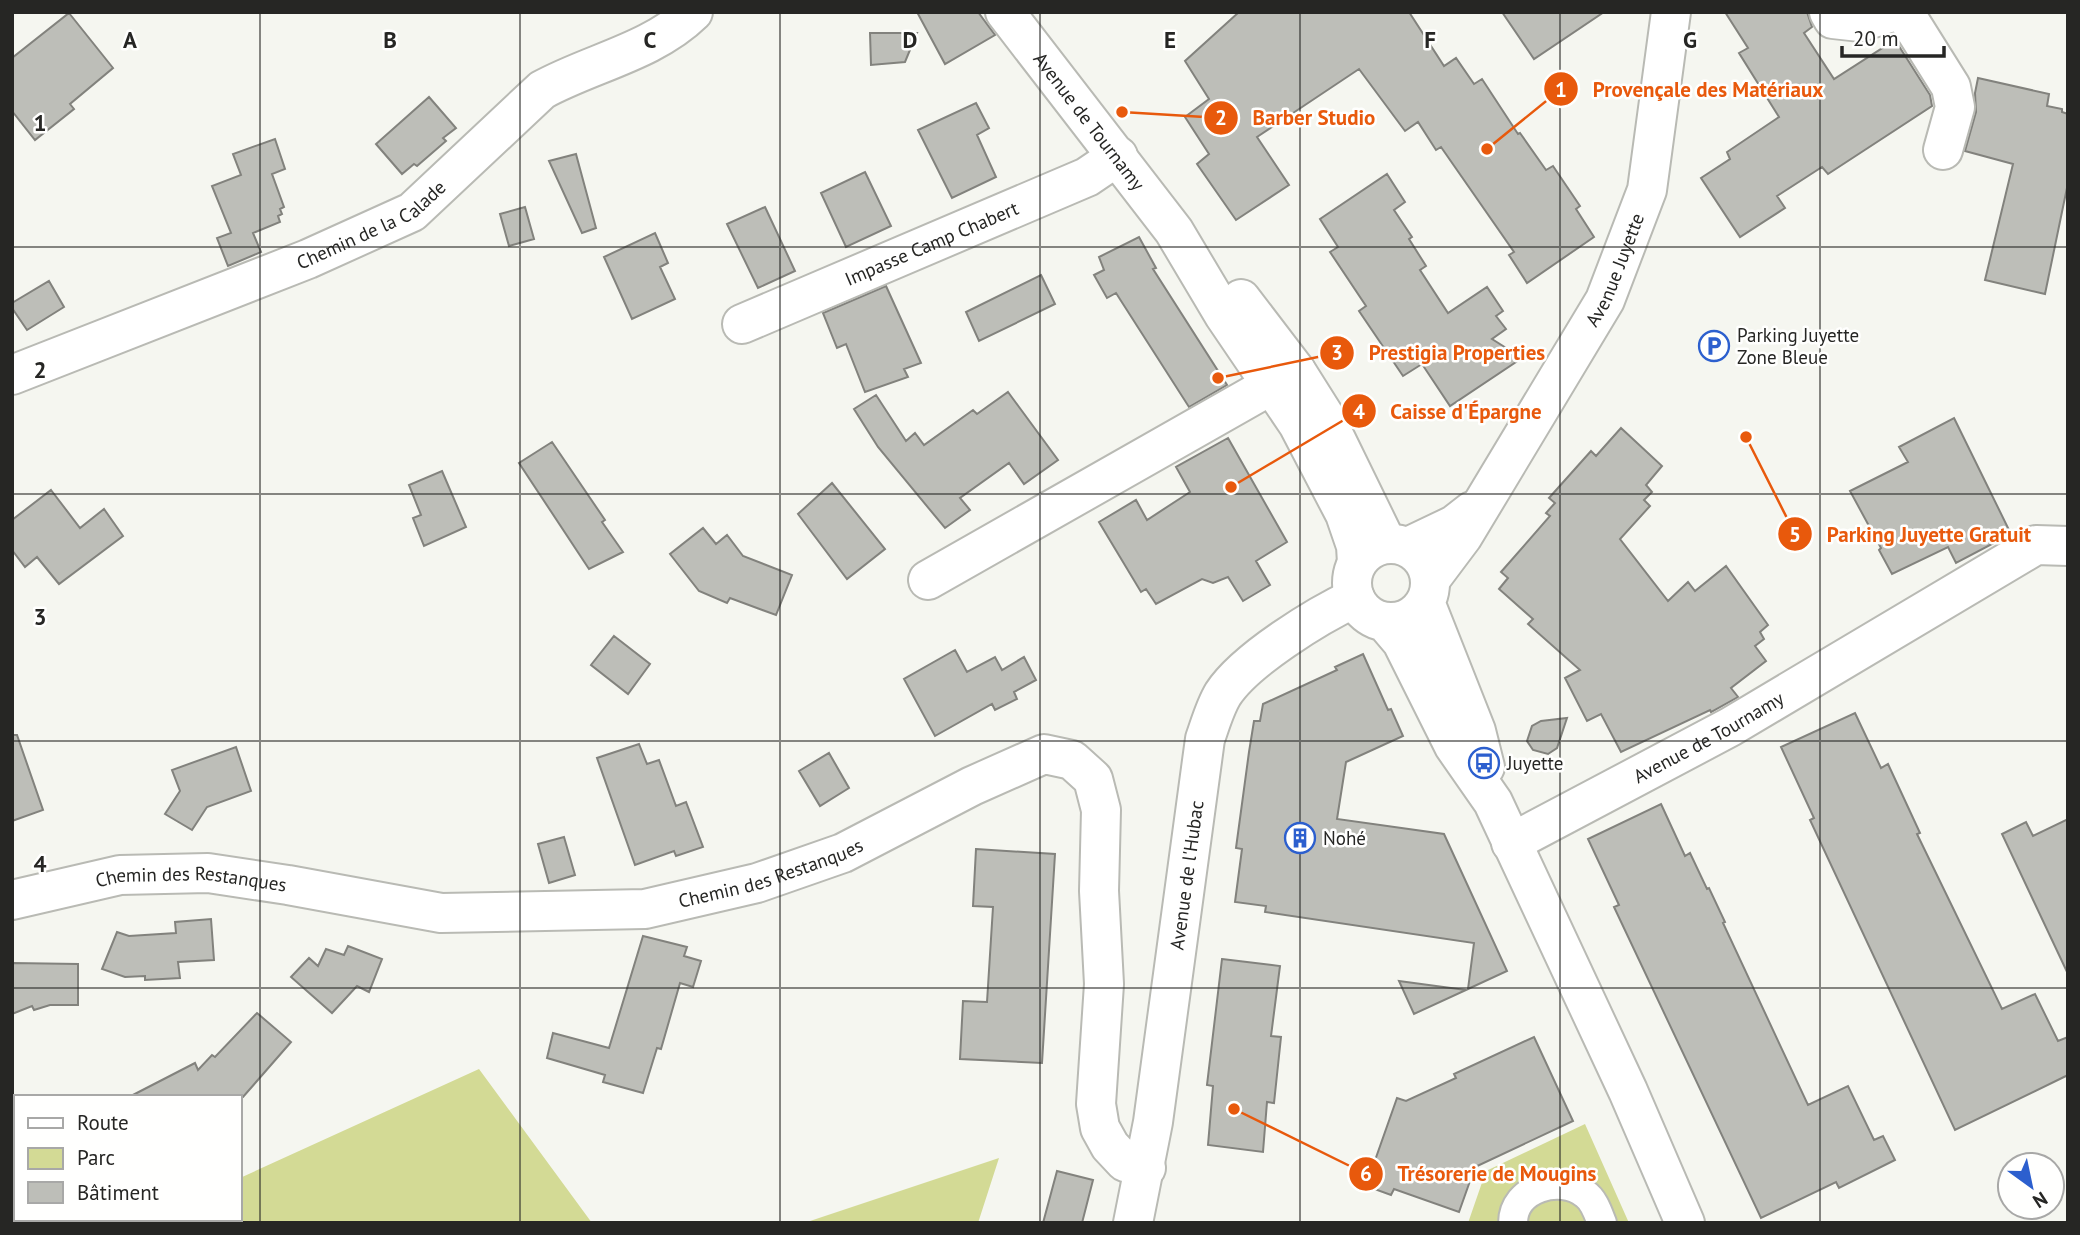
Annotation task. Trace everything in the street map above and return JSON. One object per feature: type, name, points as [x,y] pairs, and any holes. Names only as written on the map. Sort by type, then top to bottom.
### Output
[{"type":"street","name":"Chemin de la Calade","points":[[12,375],[308,259],[412,212],[541,90],[663,37],[693,12]]},
{"type":"street","name":"Avenue de Tournamy","points":[[1005,12],[1174,231],[1224,315],[1284,378],[1298,424],[1345,514],[1356,546],[1377,563]]},
{"type":"street","name":"Avenue Juyette","points":[[1427,591],[1605,300],[1647,190],[1671,12]]},
{"type":"street","points":[[1829,12],[1833,19],[1860,22],[1892,12]]},
{"type":"street","points":[[1903,12],[1951,87],[1955,107],[1943,149]]},
{"type":"street","name":"Impasse Camp Chabert","points":[[742,324],[1087,177],[1118,156]]},
{"type":"street","points":[[928,580],[1284,378]]},
{"type":"street","name":"Avenue Juyette","points":[[1377,563],[1454,526],[1484,501]]},
{"type":"street","name":"Avenue de Tournamy","points":[[1511,843],[1730,727],[2036,545],[2068,546]]},
{"type":"street","points":[[1493,802],[1454,746],[1402,642],[1385,622],[1362,609],[1377,563],[1419,556],[1427,567],[1427,591],[1476,731],[1493,802],[1619,1073],[1685,1223]]},
{"type":"street","name":"Avenue de l'Hubac","points":[[1133,1223],[1146,1168],[1205,739],[1223,694],[1252,663],[1313,621],[1377,563]]},
{"type":"street","points":[[1385,622],[1408,618],[1427,591]]},
{"type":"street","name":"Chemin des Restanques","points":[[12,900],[120,875],[208,873],[442,913],[645,909],[757,883],[843,853],[972,786],[1044,754],[1072,760],[1093,779],[1101,810],[1099,891],[1104,984],[1096,1104],[1100,1128],[1110,1146],[1125,1162],[1146,1168]]},
{"type":"street","points":[[1513,1223],[1517,1205],[1526,1195],[1551,1184],[1580,1190],[1589,1196],[1602,1223]]},
{"type":"green space","points":[[479,1069],[592,1223],[141,1223],[242,1221],[242,1177]]},
{"type":"green space","points":[[1585,1124],[1629,1223],[1468,1223],[1486,1171]]},
{"type":"green space","points":[[999,1158],[978,1223],[804,1223]]},
{"type":"building","points":[[917,12],[978,12],[995,35],[945,64]]},
{"type":"building","points":[[1239,12],[1409,12],[1444,66],[1456,58],[1474,84],[1482,79],[1518,134],[1520,133],[1546,170],[1553,166],[1580,206],[1576,209],[1594,237],[1527,283],[1509,255],[1514,252],[1441,147],[1436,150],[1418,122],[1405,131],[1359,69],[1257,137],[1289,185],[1236,220],[1197,164],[1209,154],[1185,117],[1209,99],[1185,61]]},
{"type":"building","points":[[1502,12],[1604,12],[1534,59]]},
{"type":"building","points":[[1725,12],[1807,12],[1812,27],[1804,33],[1834,79],[1895,40],[1930,95],[1932,106],[1828,174],[1822,167],[1777,196],[1785,208],[1740,237],[1701,178],[1730,159],[1727,152],[1779,117],[1739,53],[1748,48]]},
{"type":"building","points":[[69,13],[113,68],[70,104],[74,109],[35,140],[12,111],[12,58]]},
{"type":"building","points":[[870,33],[917,33],[905,62],[871,65]]},
{"type":"building","points":[[1978,78],[2049,94],[2047,106],[2062,109],[2062,112],[2068,114],[2068,183],[2045,294],[1985,280],[2013,164],[1965,151],[1976,112],[1975,93]]},
{"type":"building","points":[[429,97],[456,128],[443,138],[446,141],[417,166],[414,164],[402,174],[376,144]]},
{"type":"building","points":[[976,103],[989,128],[977,135],[996,177],[952,198],[918,130]]},
{"type":"building","points":[[275,139],[285,169],[272,174],[284,207],[280,209],[282,214],[278,216],[280,222],[253,233],[261,252],[228,266],[217,238],[231,233],[212,186],[241,175],[233,154]]},
{"type":"building","points":[[576,154],[596,228],[582,233],[549,161]]},
{"type":"building","points":[[865,172],[891,226],[846,247],[821,193]]},
{"type":"building","points":[[1387,174],[1405,202],[1394,210],[1412,237],[1409,239],[1426,266],[1420,270],[1448,313],[1487,287],[1503,311],[1496,316],[1506,329],[1492,339],[1522,358],[1450,406],[1422,364],[1403,376],[1359,311],[1366,306],[1330,252],[1338,247],[1320,219]]},
{"type":"building","points":[[525,207],[534,239],[509,246],[500,214]]},
{"type":"building","points":[[765,207],[795,271],[758,288],[727,224]]},
{"type":"building","points":[[655,233],[668,263],[660,267],[675,299],[632,319],[604,257]]},
{"type":"building","points":[[1139,237],[1156,268],[1153,269],[1227,385],[1189,407],[1116,293],[1107,298],[1094,275],[1104,270],[1099,257]]},
{"type":"building","points":[[1041,275],[1055,304],[979,341],[966,312]]},
{"type":"building","points":[[49,281],[64,307],[27,330],[12,308],[12,303]]},
{"type":"building","points":[[886,286],[921,363],[904,369],[908,377],[865,392],[846,344],[837,348],[823,313]]},
{"type":"building","points":[[1008,392],[1058,460],[1024,484],[1009,463],[960,498],[970,510],[945,528],[878,447],[854,409],[876,395],[906,441],[915,433],[924,445],[973,410],[977,414]]},
{"type":"building","points":[[1954,418],[2011,534],[1956,563],[1948,547],[1892,574],[1850,491],[1908,462],[1899,447]]},
{"type":"building","points":[[1621,428],[1662,466],[1646,485],[1652,492],[1644,500],[1650,506],[1620,539],[1668,601],[1688,582],[1695,591],[1726,566],[1768,625],[1760,632],[1764,639],[1755,646],[1766,661],[1731,688],[1738,697],[1621,752],[1601,714],[1587,721],[1565,678],[1580,670],[1528,624],[1533,619],[1499,589],[1508,578],[1501,572],[1550,516],[1546,513],[1555,503],[1549,498],[1591,451],[1596,456]]},
{"type":"building","points":[[1228,438],[1287,542],[1256,561],[1270,585],[1243,601],[1228,577],[1213,583],[1202,579],[1156,604],[1146,589],[1141,592],[1099,522],[1136,500],[1147,520],[1190,492],[1176,467]]},
{"type":"building","points":[[552,442],[605,520],[602,522],[623,552],[589,569],[519,463]]},
{"type":"building","points":[[442,471],[466,527],[424,546],[413,518],[421,515],[409,485]]},
{"type":"building","points":[[832,483],[885,549],[847,579],[798,514]]},
{"type":"building","points":[[51,490],[80,528],[104,509],[123,536],[59,584],[37,557],[25,567],[12,550],[12,520]]},
{"type":"building","points":[[703,528],[716,544],[727,535],[743,556],[792,575],[776,615],[730,598],[727,603],[699,591],[670,554]]},
{"type":"building","points":[[614,636],[650,664],[628,694],[591,665]]},
{"type":"building","points":[[955,650],[967,672],[995,657],[1002,670],[1024,657],[1036,680],[1014,692],[1017,699],[995,710],[992,704],[935,736],[904,679]]},
{"type":"building","name":"Nohé","points":[[1363,654],[1403,736],[1346,762],[1337,819],[1444,834],[1507,971],[1468,989],[1474,943],[1265,912],[1266,906],[1235,902],[1242,849],[1236,848],[1254,721],[1260,721],[1263,704],[1337,670],[1335,667]]},
{"type":"building","points":[[1855,713],[1881,768],[1888,764],[1920,833],[1917,834],[2002,1009],[2035,994],[2058,1041],[2068,1037],[2068,1075],[1955,1130],[1810,820],[1814,818],[1781,747]]},
{"type":"building","points":[[1567,718],[1557,748],[1548,754],[1533,750],[1527,741],[1532,726],[1541,721]]},
{"type":"building","points":[[12,735],[17,735],[43,810],[12,821]]},
{"type":"building","points":[[639,744],[647,764],[659,760],[676,806],[686,802],[703,847],[676,856],[674,851],[635,865],[597,758]]},
{"type":"building","points":[[236,747],[251,791],[207,807],[192,830],[165,814],[180,791],[172,770]]},
{"type":"building","points":[[829,753],[849,788],[820,806],[799,771]]},
{"type":"building","points":[[1661,804],[1685,856],[1690,853],[1707,889],[1709,888],[1808,1105],[1848,1086],[1874,1140],[1883,1136],[1895,1160],[1839,1188],[1836,1182],[1761,1218],[1614,907],[1619,905],[1588,839]]},
{"type":"building","points":[[2068,819],[2068,974],[2002,834],[2026,822],[2033,836]]},
{"type":"building","points":[[564,837],[575,875],[549,883],[538,844]]},
{"type":"building","points":[[976,849],[1055,854],[1042,1063],[960,1059],[963,1001],[987,1002],[993,907],[973,906]]},
{"type":"building","points":[[211,919],[214,960],[178,962],[180,978],[145,980],[145,976],[125,977],[102,969],[117,932],[129,936],[176,933],[175,922]]},
{"type":"building","points":[[643,936],[687,947],[684,956],[701,961],[693,987],[680,983],[661,1049],[657,1048],[643,1093],[603,1082],[605,1075],[547,1058],[553,1033],[609,1048]]},
{"type":"building","points":[[348,946],[382,959],[369,992],[357,986],[332,1013],[291,977],[309,958],[318,966],[326,949],[344,955]]},
{"type":"building","points":[[1222,959],[1280,966],[1271,1036],[1281,1037],[1274,1103],[1267,1102],[1263,1152],[1208,1145],[1213,1086],[1207,1085]]},
{"type":"building","points":[[12,963],[78,964],[78,1005],[50,1005],[34,1010],[32,1006],[12,1014]]},
{"type":"building","points":[[1399,981],[1466,990],[1414,1014]]},
{"type":"building","points":[[257,1013],[291,1042],[243,1097],[133,1095],[195,1063],[198,1070],[212,1055],[215,1057]]},
{"type":"building","points":[[1534,1037],[1573,1121],[1475,1167],[1459,1212],[1394,1189],[1391,1195],[1366,1186],[1397,1098],[1406,1101],[1456,1078],[1454,1074]]},
{"type":"building","points":[[1057,1171],[1093,1180],[1082,1223],[1043,1223]]},
{"type":"place","name":"Barber Studio","points":[[1122,112]]},
{"type":"place","name":"Provençale des Matériaux","points":[[1487,149]]},
{"type":"place","name":"Parking Juyette Zone Bleue","points":[[1714,346]]},
{"type":"place","name":"Prestigia Properties","points":[[1218,378]]},
{"type":"place","name":"Parking Juyette Gratuit","points":[[1746,437]]},
{"type":"place","name":"Caisse d'Épargne","points":[[1231,487]]},
{"type":"place","name":"Juyette","points":[[1484,763]]},
{"type":"place","name":"Nohé","points":[[1300,838]]},
{"type":"place","name":"Trésorerie de Mougins","points":[[1234,1109]]}]
